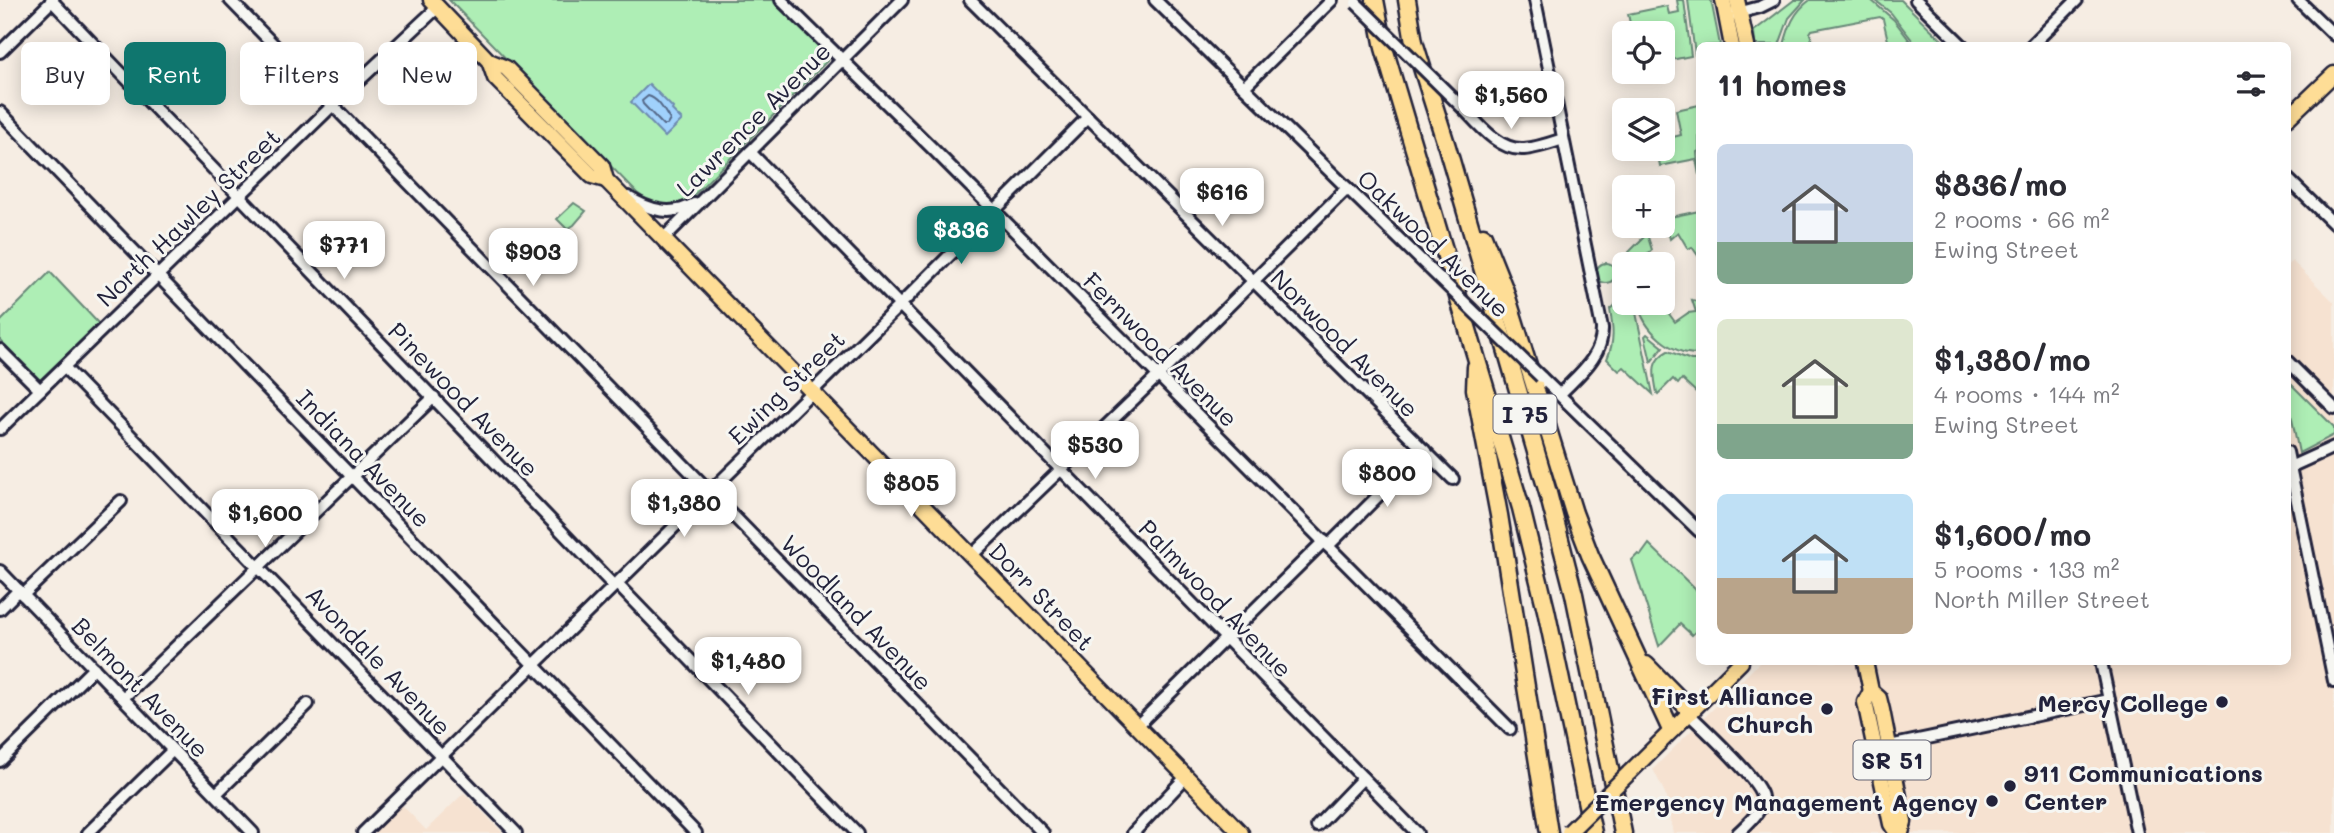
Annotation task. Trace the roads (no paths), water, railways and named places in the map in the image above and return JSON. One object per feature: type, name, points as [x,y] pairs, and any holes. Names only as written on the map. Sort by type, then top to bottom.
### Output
[{"type":"highway","name":"I 75","points":[[1375,0],[1384,48],[1525,520],[1593,833]]},
{"type":"highway","name":"I 75","points":[[1407,0],[1414,42],[1447,147],[1568,569],[1623,833]]},
{"type":"highway","points":[[1447,147],[1504,292],[1574,513],[1590,555],[1671,730]]},
{"type":"highway","points":[[1476,358],[1475,389],[1499,515],[1549,833]]},
{"type":"highway","points":[[1637,656],[1690,712]]},
{"type":"main road","points":[[1723,0],[1734,10],[1745,42]]},
{"type":"main road","name":"Dorr Street","points":[[434,4],[489,61],[495,78],[592,176],[611,185],[664,238],[1241,833]]},
{"type":"main road","points":[[1732,42],[1734,10]]},
{"type":"main road","points":[[2291,115],[2334,74]]},
{"type":"main road","points":[[1569,832],[1738,665]]},
{"type":"main road","name":"SR 51","points":[[1866,665],[1871,691],[1880,698],[1882,748],[1904,822],[1899,833]]},
{"type":"street","points":[[0,52],[52,0]]},
{"type":"street","name":"Pinewood Avenue","points":[[52,0],[857,833]]},
{"type":"street","name":"Woodland Avenue","points":[[230,0],[271,42]]},
{"type":"street","name":"Fernwood Avenue","points":[[781,0],[1510,729]]},
{"type":"street","name":"Lawrence Avenue","points":[[664,238],[902,0]]},
{"type":"street","name":"Norwood Avenue","points":[[970,0],[1453,479]]},
{"type":"street","name":"Oakwood Avenue","points":[[1156,0],[1696,528]]},
{"type":"street","points":[[1244,87],[1332,0]]},
{"type":"street","points":[[1535,0],[1602,338],[1599,352],[1560,394]]},
{"type":"street","points":[[1734,10],[1774,0]]},
{"type":"street","points":[[1916,0],[1959,42]]},
{"type":"street","points":[[2035,42],[2077,0]]},
{"type":"street","points":[[2298,0],[2334,35]]},
{"type":"street","points":[[1354,2],[1497,141],[1511,148],[1524,149],[1563,139]]},
{"type":"street","name":"North Hawley Street","points":[[364,74],[434,4]]},
{"type":"street","name":"Woodland Avenue","points":[[333,105],[1043,833]]},
{"type":"street","name":"North Hawley Street","points":[[0,429],[333,105]]},
{"type":"street","name":"Indiana Avenue","points":[[0,112],[696,833]]},
{"type":"street","name":"Ewing Street","points":[[363,833],[1088,117]]},
{"type":"street","name":"Palmwood Avenue","points":[[750,152],[1417,833]]},
{"type":"street","points":[[2291,182],[2334,224]]},
{"type":"street","points":[[611,185],[636,202],[659,210],[683,209],[703,199]]},
{"type":"street","points":[[971,556],[1158,376],[1347,188]]},
{"type":"street","points":[[0,350],[40,390]]},
{"type":"street","points":[[2291,365],[2334,408]]},
{"type":"street","name":"Avondale Avenue","points":[[64,367],[516,833]]},
{"type":"street","points":[[123,698],[433,397]]},
{"type":"street","points":[[2291,465],[2334,447]]},
{"type":"street","points":[[1137,726],[1424,450]]},
{"type":"street","points":[[2291,475],[2331,655],[2334,681]]},
{"type":"street","points":[[0,608],[21,593],[121,501]]},
{"type":"street","name":"Oakwood Avenue","points":[[1684,515],[1696,520]]},
{"type":"street","name":"Belmont Avenue","points":[[0,571],[253,833]]},
{"type":"street","points":[[2102,665],[2137,833]]},
{"type":"street","points":[[0,761],[94,668]]},
{"type":"street","points":[[1882,748],[2109,700]]},
{"type":"street","points":[[215,794],[309,704]]},
{"type":"street","points":[[1690,712],[1759,788],[1762,798],[1759,811],[1738,833]]},
{"type":"street","points":[[88,833],[173,750]]},
{"type":"street","points":[[1133,833],[1186,777]]},
{"type":"street","points":[[1317,826],[1363,778]]},
{"type":"water","points":[[649,84],[682,120],[665,137],[631,102]]},
{"type":"place","name":"Mercy College","points":[[2222,702]]},
{"type":"place","name":"First Alliance Church","points":[[1827,709]]},
{"type":"place","name":"911 Communications Center","points":[[2010,786]]},
{"type":"place","name":"Emergency Management Agency","points":[[1992,801]]}]
